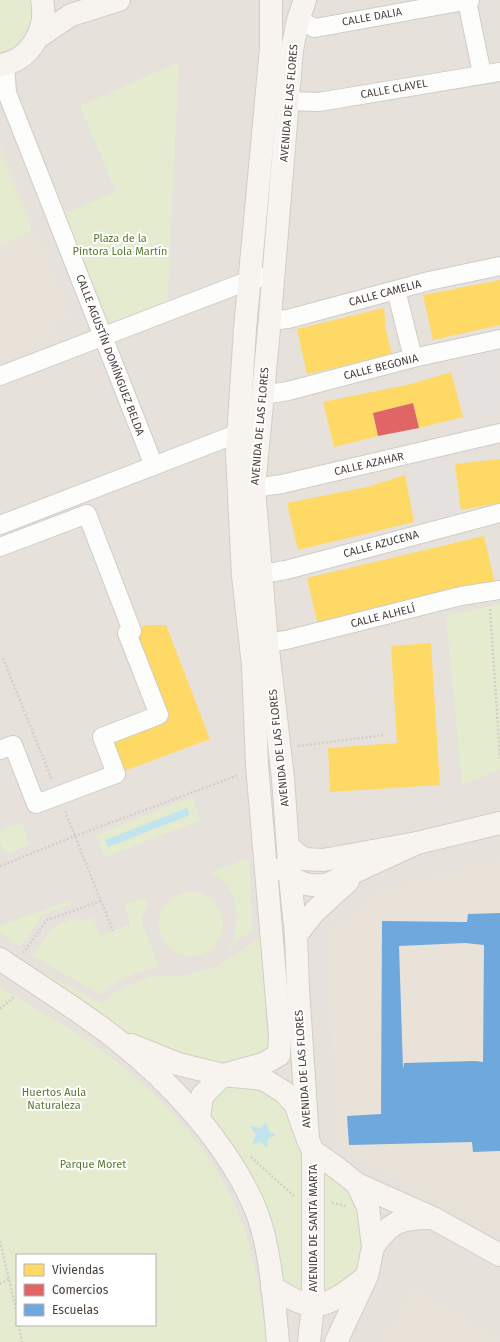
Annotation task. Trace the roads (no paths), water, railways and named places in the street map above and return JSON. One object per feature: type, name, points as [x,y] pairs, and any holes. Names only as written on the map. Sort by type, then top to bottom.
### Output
[{"type":"main road","points":[[37,38],[71,15],[119,0]]},
{"type":"main road","name":"AVENIDA DE LAS FLORES","points":[[271,0],[271,48],[250,280],[237,454],[246,491],[261,574],[267,643],[283,778],[296,935],[298,988],[310,1146]]},
{"type":"main road","name":"AVENIDA DE LAS FLORES","points":[[280,1035],[260,799],[253,665],[243,576],[246,491],[262,395],[270,321],[292,50],[298,20],[306,0]]},
{"type":"main road","points":[[3,64],[18,58],[29,49],[37,38],[43,23],[43,4],[71,15]]},
{"type":"main road","name":"AVENIDA DE LAS FLORES","points":[[260,799],[276,811],[281,865],[290,877]]},
{"type":"main road","points":[[288,846],[304,859],[323,860],[417,843],[500,823]]},
{"type":"main road","points":[[290,877],[312,887],[326,885],[417,843]]},
{"type":"main road","points":[[290,877],[323,860]]},
{"type":"main road","points":[[296,935],[320,906],[365,868]]},
{"type":"main road","name":"AVENIDA DE LAS FLORES","points":[[280,1035],[292,1002],[284,895],[290,877]]},
{"type":"main road","name":"AVENIDA DE SANTA MARTA","points":[[0,959],[116,1038],[167,1084],[199,1118],[238,1175],[257,1214],[272,1287],[278,1342]]},
{"type":"main road","points":[[199,1118],[202,1096],[223,1074],[263,1064],[279,1055],[280,1035]]},
{"type":"main road","name":"AVENIDA DE SANTA MARTA","points":[[116,1038],[178,1064],[223,1074],[263,1079],[284,1092],[295,1104],[310,1146],[313,1305],[309,1342]]},
{"type":"main road","name":"AVENIDA DE SANTA MARTA","points":[[272,1287],[288,1297],[313,1305],[339,1298],[367,1276],[373,1247],[368,1208],[357,1184],[310,1146]]},
{"type":"main road","points":[[357,1184],[433,1218],[500,1255]]},
{"type":"main road","points":[[373,1247],[382,1234],[393,1225],[408,1218],[433,1218]]},
{"type":"main road","points":[[336,1342],[367,1276]]},
{"type":"street","points":[[469,0],[491,73]]},
{"type":"street","name":"CALLE DALIA","points":[[298,20],[314,28],[469,0]]},
{"type":"street","name":"CALLE AGUSTÍN DOMÍNGUEZ BELDA","points":[[3,64],[7,93],[6,111],[102,336],[154,466]]},
{"type":"street","name":"CALLE CLAVEL","points":[[288,101],[319,102],[491,73]]},
{"type":"street","name":"CALLE CAMELIA","points":[[270,321],[288,319],[429,281],[500,266]]},
{"type":"street","points":[[0,376],[250,280],[274,275]]},
{"type":"street","points":[[396,290],[413,358]]},
{"type":"street","name":"CALLE BEGONIA","points":[[262,395],[288,391],[413,358],[500,339]]},
{"type":"street","points":[[0,525],[239,433]]},
{"type":"street","name":"CALLE AZAHAR","points":[[246,491],[500,433]]},
{"type":"street","points":[[0,547],[87,514],[132,631],[127,633],[159,715],[102,737],[116,774],[36,804],[13,745],[0,750]]},
{"type":"street","name":"CALLE AZUCENA","points":[[261,574],[286,570],[499,516]]},
{"type":"street","name":"CALLE ALHELÍ","points":[[267,643],[286,640],[461,596],[494,590]]},
{"type":"water","points":[[187,808],[190,815],[108,847],[105,840]]},
{"type":"water","points":[[266,1122],[269,1131],[276,1135],[268,1139],[267,1148],[261,1142],[252,1144],[256,1135],[250,1126],[260,1128]]},
{"type":"park label","name":"Plaza de la Pintora Lola Martín","points":[[120,244]]},
{"type":"park label","name":"Huertos Aula Naturaleza","points":[[54,1098]]},
{"type":"park label","name":"Parque Moret","points":[[93,1164]]}]
